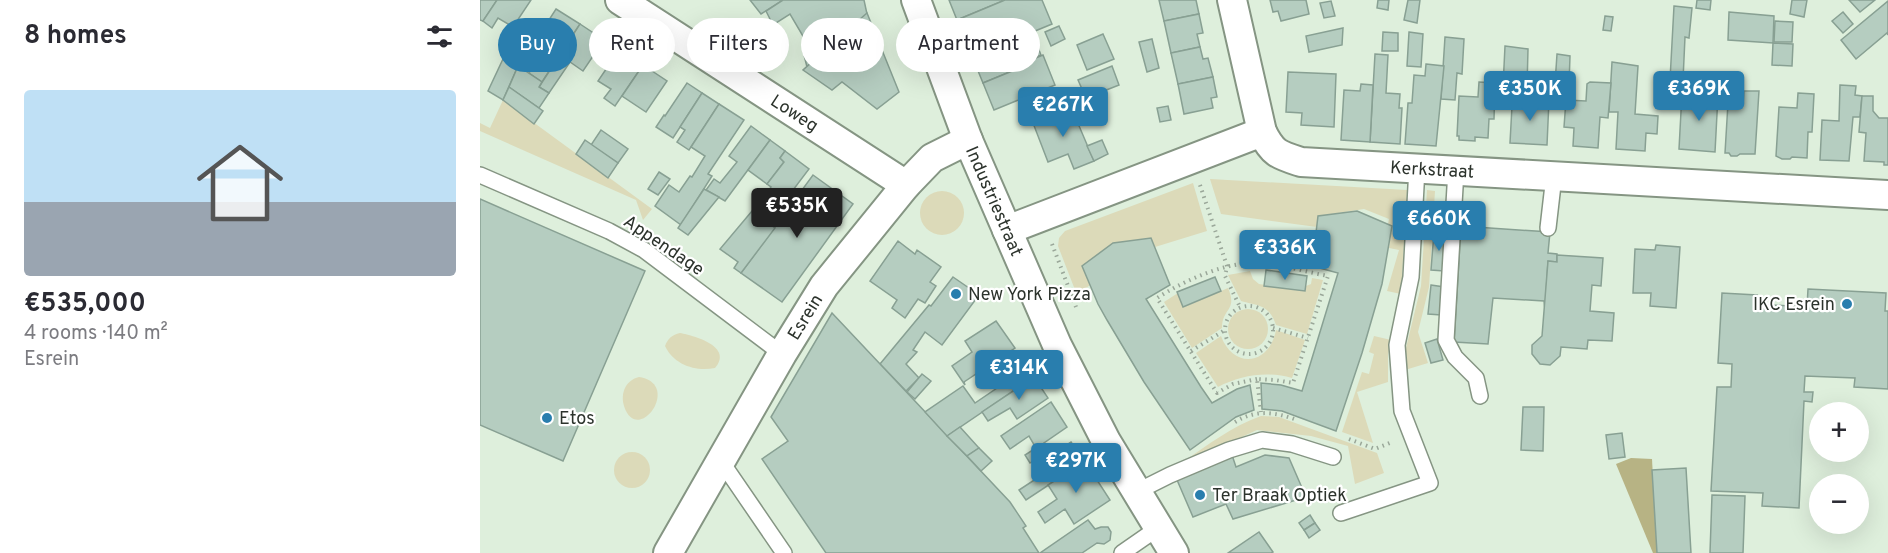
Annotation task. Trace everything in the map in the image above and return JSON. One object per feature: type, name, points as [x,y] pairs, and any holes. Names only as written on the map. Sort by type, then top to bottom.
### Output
[{"type":"street","name":"Loweg","points":[[620,0],[906,185]]},
{"type":"street","name":"Industriestraat","points":[[916,0],[968,140],[1057,345],[1106,441],[1174,553]]},
{"type":"street","points":[[1007,230],[1262,132],[1232,0]]},
{"type":"street","name":"Kerkstraat","points":[[1262,132],[1269,147],[1280,155],[1301,162],[1888,195]]},
{"type":"street","points":[[906,185],[932,158],[968,140]]},
{"type":"street","name":"Esrein","points":[[668,553],[782,354],[824,286],[906,185]]},
{"type":"lane","points":[[1341,513],[1430,483],[1402,411],[1397,345],[1411,277],[1418,168]]},
{"type":"lane","points":[[1456,170],[1446,340],[1455,357],[1476,378],[1480,396]]},
{"type":"lane","name":"Appendage","points":[[480,175],[609,231],[644,250],[782,354]]},
{"type":"lane","points":[[1548,228],[1554,176]]},
{"type":"lane","points":[[1136,492],[1229,450],[1262,440],[1292,444],[1333,457]]},
{"type":"lane","points":[[721,461],[784,553]]},
{"type":"lane","points":[[1122,553],[1158,528]]},
{"type":"path","points":[[1192,158],[1227,266],[1225,276],[1240,307]]},
{"type":"path","points":[[1049,237],[1079,315]]},
{"type":"path","points":[[1262,263],[1328,276],[1308,338],[1293,383],[1275,380],[1245,380],[1217,393],[1157,298],[1171,289],[1227,266],[1262,263]]},
{"type":"path","points":[[1247,305],[1262,309],[1273,328],[1269,342],[1257,352],[1249,354],[1233,349],[1228,342],[1225,330],[1227,318],[1233,311],[1247,305]]},
{"type":"path","points":[[1273,328],[1308,338]]},
{"type":"path","points":[[1191,351],[1225,330]]},
{"type":"path","points":[[1257,379],[1261,412]]},
{"type":"path","points":[[1232,424],[1241,418],[1261,412],[1279,413],[1300,421]]},
{"type":"path","points":[[1343,437],[1375,449],[1411,435]]},
{"type":"shaded area","points":[[503,100],[652,209],[643,220],[636,200],[480,131],[480,123],[490,128]]},
{"type":"shaded area","points":[[1210,179],[1407,190],[1401,294],[1387,291],[1399,250],[1389,248],[1392,226],[1388,224],[1389,219],[1364,209],[1319,216],[1317,227],[1221,214]]},
{"type":"shaded area","points":[[1193,183],[1207,231],[1155,247],[1150,238],[1113,243],[1083,266],[1090,285],[1077,295],[1058,246],[1059,238],[1065,231]]},
{"type":"shaded area","points":[[1427,190],[1435,191],[1429,287],[1418,332],[1428,363],[1405,370],[1405,352],[1421,286]]},
{"type":"shaded area","points":[[942,191],[951,192],[958,197],[963,204],[963,222],[958,229],[951,234],[942,235],[933,234],[926,229],[921,222],[920,213],[921,204],[926,197],[933,192]]},
{"type":"shaded area","points":[[1250,271],[1253,279],[1259,284],[1305,291],[1306,286],[1311,284],[1312,278],[1323,280],[1307,334],[1276,325],[1266,309],[1241,301],[1228,275]]},
{"type":"shaded area","points":[[1228,288],[1231,301],[1222,328],[1192,348],[1164,302],[1178,293],[1184,307]]},
{"type":"shaded area","points":[[1248,309],[1256,310],[1262,315],[1267,321],[1267,337],[1262,343],[1256,348],[1248,349],[1240,348],[1234,343],[1229,337],[1228,329],[1229,321],[1234,315],[1240,310]]},
{"type":"shaded area","points":[[1276,330],[1305,340],[1292,378],[1254,375],[1218,387],[1196,353],[1221,336],[1234,354],[1250,359],[1266,351]]},
{"type":"shaded area","points":[[680,333],[703,340],[716,348],[719,361],[715,368],[700,369],[686,366],[669,353],[665,346],[667,341]]},
{"type":"shaded area","points":[[1374,336],[1391,340],[1388,355],[1388,382],[1357,392],[1373,443],[1342,432],[1362,372],[1369,374],[1374,354],[1369,352]]},
{"type":"shaded area","points":[[639,377],[652,382],[657,390],[657,400],[653,410],[646,417],[638,420],[630,417],[624,406],[623,396],[627,384]]},
{"type":"shaded area","points":[[1261,416],[1279,417],[1377,453],[1384,473],[1355,484],[1348,446],[1311,436],[1257,430],[1183,464],[1220,436]]},
{"type":"shaded area","points":[[632,452],[645,457],[650,470],[645,483],[632,488],[619,483],[614,470],[619,457]]},
{"type":"shaded area","points":[[1631,458],[1652,459],[1657,553],[1653,553],[1616,464]]},
{"type":"building","points":[[480,0],[497,0],[483,21],[480,20]]},
{"type":"building","points":[[497,0],[531,0],[519,18],[498,18],[492,28],[483,21]]},
{"type":"building","points":[[750,0],[783,0],[761,14]]},
{"type":"building","points":[[783,0],[864,0],[867,14],[862,18],[801,18],[801,33],[790,14],[784,18],[770,18],[766,11]]},
{"type":"building","points":[[949,0],[1005,0],[962,18],[956,18]]},
{"type":"building","points":[[1005,0],[1042,0],[1052,24],[1040,29],[1040,18],[962,18]]},
{"type":"building","points":[[1159,0],[1196,0],[1199,14],[1164,21]]},
{"type":"building","points":[[1270,0],[1306,0],[1309,14],[1281,21],[1278,11],[1273,12]]},
{"type":"building","points":[[1378,0],[1389,0],[1388,10],[1377,8]]},
{"type":"building","points":[[1408,0],[1420,0],[1417,23],[1404,20]]},
{"type":"building","points":[[1697,0],[1711,0],[1710,10],[1696,8]]},
{"type":"building","points":[[1792,0],[1807,0],[1804,17],[1790,14]]},
{"type":"building","points":[[1849,0],[1875,0],[1860,12]]},
{"type":"building","points":[[1331,1],[1335,16],[1324,18],[1320,3]]},
{"type":"building","points":[[1888,1],[1888,35],[1887,33],[1856,59],[1841,40]]},
{"type":"building","points":[[1674,6],[1692,8],[1689,38],[1685,37],[1683,80],[1670,80]]},
{"type":"building","points":[[556,9],[570,18],[550,18]]},
{"type":"building","points":[[1729,12],[1774,16],[1773,43],[1728,40]]},
{"type":"building","points":[[1843,12],[1853,24],[1843,33],[1832,21]]},
{"type":"building","points":[[1199,14],[1203,33],[1197,34],[1200,47],[1171,53],[1164,21]]},
{"type":"building","points":[[1605,16],[1613,17],[1611,31],[1603,30]]},
{"type":"building","points":[[1775,21],[1793,22],[1792,42],[1774,42]]},
{"type":"building","points":[[580,24],[589,30],[589,62],[583,71],[577,67],[577,29]]},
{"type":"building","points":[[1059,26],[1065,39],[1051,46],[1045,32]]},
{"type":"building","points":[[1343,28],[1342,45],[1309,52],[1306,36]]},
{"type":"building","points":[[1383,32],[1398,33],[1398,51],[1382,51]]},
{"type":"building","points":[[1409,32],[1423,34],[1421,67],[1407,66]]},
{"type":"building","points":[[1103,34],[1114,59],[1087,70],[1077,45]]},
{"type":"building","points":[[1445,37],[1464,39],[1462,74],[1457,73],[1455,100],[1441,99]]},
{"type":"building","points":[[1152,39],[1159,68],[1147,72],[1139,42]]},
{"type":"building","points":[[1773,43],[1793,44],[1792,66],[1772,65]]},
{"type":"building","points":[[1505,46],[1528,49],[1527,88],[1503,87]]},
{"type":"building","points":[[1200,47],[1203,59],[1208,58],[1213,77],[1178,84],[1171,53]]},
{"type":"building","points":[[1375,54],[1388,55],[1386,93],[1400,94],[1399,108],[1402,108],[1400,144],[1370,142]]},
{"type":"building","points":[[1557,54],[1570,56],[1569,85],[1555,84]]},
{"type":"building","points":[[884,55],[899,92],[877,109],[842,82],[832,90],[806,72],[884,72]]},
{"type":"building","points":[[1043,55],[1055,85],[994,110],[983,83],[1010,72],[1040,72],[1040,56]]},
{"type":"building","points":[[1612,62],[1638,66],[1635,114],[1658,116],[1657,134],[1646,133],[1645,151],[1616,149],[1618,112],[1609,112]]},
{"type":"building","points":[[1426,64],[1444,66],[1436,146],[1405,144],[1408,103],[1412,103],[1414,75],[1425,76]]},
{"type":"building","points":[[1112,66],[1119,85],[1086,98],[1078,80]]},
{"type":"building","points":[[498,70],[498,72],[515,72],[503,100],[488,91]]},
{"type":"building","points":[[515,72],[527,72],[542,82],[539,87],[549,93],[539,108],[509,87]]},
{"type":"building","points":[[530,72],[549,72],[542,82]]},
{"type":"building","points":[[549,72],[563,72],[549,93],[539,87]]},
{"type":"building","points":[[604,72],[638,72],[615,106],[604,98],[611,89],[598,81]]},
{"type":"building","points":[[638,72],[654,72],[667,81],[646,112],[622,96]]},
{"type":"building","points":[[978,72],[1010,72],[983,83]]},
{"type":"building","points":[[1288,72],[1336,74],[1334,127],[1301,125],[1302,113],[1286,112]]},
{"type":"building","points":[[1213,77],[1217,97],[1211,98],[1213,108],[1184,114],[1178,84]]},
{"type":"building","points":[[1479,82],[1495,83],[1494,119],[1489,119],[1488,138],[1475,137],[1475,141],[1459,140],[1457,136],[1459,96],[1478,97]]},
{"type":"building","points":[[1590,82],[1611,83],[1608,118],[1600,117],[1598,148],[1573,146],[1574,128],[1564,127],[1566,100],[1586,101],[1587,84]]},
{"type":"building","points":[[687,83],[702,93],[673,138],[656,127]]},
{"type":"building","points":[[1361,84],[1373,85],[1370,142],[1341,140],[1344,90],[1360,91]]},
{"type":"building","points":[[1840,85],[1856,86],[1855,95],[1862,96],[1860,117],[1853,117],[1849,161],[1820,160],[1822,120],[1839,121]]},
{"type":"building","points":[[509,87],[543,111],[534,124],[503,100]]},
{"type":"building","points":[[1059,88],[1065,102],[1038,113],[1032,98]]},
{"type":"building","points":[[1744,91],[1759,91],[1755,154],[1731,156],[1725,153],[1728,103],[1743,104]]},
{"type":"building","points":[[702,93],[719,104],[689,150],[677,142],[685,130],[680,127]]},
{"type":"building","points":[[1682,93],[1718,95],[1715,152],[1679,149]]},
{"type":"building","points":[[1798,93],[1814,94],[1812,132],[1808,132],[1807,158],[1782,159],[1776,156],[1779,107],[1797,108]]},
{"type":"building","points":[[1862,96],[1873,96],[1873,111],[1879,118],[1888,118],[1888,165],[1884,165],[1884,162],[1864,161],[1866,133],[1859,132]]},
{"type":"building","points":[[1520,99],[1549,100],[1547,145],[1510,143],[1512,106]]},
{"type":"building","points":[[719,104],[744,120],[708,174],[712,176],[681,225],[655,206],[669,185],[679,192],[690,176],[692,177],[705,156],[691,147]]},
{"type":"building","points":[[1168,106],[1171,120],[1160,122],[1157,108]]},
{"type":"building","points":[[1071,107],[1094,161],[1074,169],[1068,154],[1048,162],[1033,123]]},
{"type":"building","points":[[751,126],[770,140],[725,201],[706,190],[714,179],[720,183],[737,162],[729,156]]},
{"type":"building","points":[[601,130],[628,149],[618,163],[591,145]]},
{"type":"building","points":[[585,140],[618,163],[608,178],[576,154]]},
{"type":"building","points":[[770,140],[785,151],[780,158],[784,162],[767,184],[748,170]]},
{"type":"building","points":[[1102,140],[1108,154],[1094,161],[1087,146]]},
{"type":"building","points":[[785,151],[809,169],[787,198],[782,195],[773,207],[763,199],[771,187],[767,184],[784,162],[780,158]]},
{"type":"building","points":[[659,172],[670,179],[658,195],[648,189]]},
{"type":"building","points":[[813,175],[853,204],[782,302],[741,273]]},
{"type":"building","points":[[704,189],[719,197],[688,235],[678,228]]},
{"type":"building","points":[[480,199],[645,271],[563,461],[480,425]]},
{"type":"building","points":[[752,211],[775,228],[741,273],[734,268],[738,262],[720,249]]},
{"type":"building","points":[[1357,211],[1392,226],[1382,284],[1336,431],[1282,411],[1262,409],[1261,383],[1281,385],[1302,391],[1338,273],[1312,266],[1318,216]]},
{"type":"building","points":[[1461,226],[1550,232],[1548,253],[1557,254],[1557,262],[1548,261],[1545,310],[1544,301],[1493,298],[1488,344],[1454,342]]},
{"type":"building","points":[[1434,232],[1446,233],[1444,271],[1431,270]]},
{"type":"building","points":[[1151,238],[1170,285],[1146,299],[1201,387],[1212,403],[1237,389],[1250,385],[1254,410],[1236,417],[1190,450],[1144,382],[1107,320],[1082,266],[1113,243]]},
{"type":"building","points":[[898,241],[915,254],[917,250],[941,267],[930,282],[936,286],[925,303],[918,299],[905,318],[892,308],[897,300],[870,281]]},
{"type":"building","points":[[1656,245],[1680,247],[1676,308],[1650,306],[1651,293],[1633,293],[1635,249],[1655,250]]},
{"type":"building","points":[[1557,255],[1603,258],[1601,286],[1592,285],[1590,311],[1614,313],[1612,341],[1588,340],[1587,349],[1561,347],[1560,356],[1550,365],[1540,364],[1532,354],[1532,345],[1542,336],[1548,261],[1557,262]]},
{"type":"building","points":[[1266,270],[1307,276],[1305,291],[1264,286]]},
{"type":"building","points":[[953,277],[979,295],[942,345],[925,332],[913,350],[917,352],[906,364],[919,378],[906,391],[880,364]]},
{"type":"building","points":[[1215,277],[1221,291],[1183,307],[1177,292]]},
{"type":"building","points":[[1431,285],[1444,287],[1441,315],[1428,314]]},
{"type":"building","points":[[1808,289],[1886,293],[1888,389],[1854,387],[1855,378],[1805,376],[1804,392],[1813,392],[1812,402],[1804,401],[1799,508],[1762,506],[1763,493],[1711,491],[1717,387],[1731,387],[1732,364],[1718,363],[1722,293],[1757,295],[1757,304],[1807,307]]},
{"type":"building","points":[[832,313],[1010,502],[1026,526],[1023,528],[1039,553],[826,553],[762,459],[788,441],[771,417]]},
{"type":"building","points":[[996,321],[1015,348],[964,382],[965,385],[952,366],[972,352],[965,341]]},
{"type":"building","points":[[1437,339],[1443,360],[1431,363],[1425,343]]},
{"type":"building","points":[[1018,353],[1034,377],[947,436],[925,412],[963,386],[975,403],[997,388],[987,373]]},
{"type":"building","points":[[922,374],[931,381],[915,399],[907,392]]},
{"type":"building","points":[[1034,377],[1048,398],[1017,419],[1010,408],[988,421],[982,412]]},
{"type":"building","points":[[1051,402],[1067,427],[1044,443],[1049,450],[1030,463],[1025,455],[1036,448],[1029,436],[1010,449],[1001,436]]},
{"type":"building","points":[[1523,407],[1544,407],[1543,451],[1521,450]]},
{"type":"building","points":[[960,427],[979,448],[967,456],[947,436]]},
{"type":"building","points":[[1622,433],[1625,457],[1609,459],[1606,435]]},
{"type":"building","points":[[1071,442],[1084,461],[1088,459],[1026,500],[1019,490],[1042,475],[1035,466]]},
{"type":"building","points":[[979,448],[992,461],[981,471],[967,456]]},
{"type":"building","points":[[1232,455],[1236,467],[1265,455],[1289,458],[1306,497],[1233,519],[1226,504],[1193,517],[1177,480]]},
{"type":"building","points":[[1088,459],[1101,478],[1097,480],[1110,500],[1074,524],[1065,509],[1045,523],[1038,512],[1057,499],[1048,485]]},
{"type":"building","points":[[1686,468],[1691,553],[1657,553],[1652,470]]},
{"type":"building","points":[[1712,495],[1745,496],[1743,553],[1710,553]]},
{"type":"building","points":[[1310,515],[1315,523],[1304,530],[1299,523]]},
{"type":"building","points":[[1088,520],[1095,529],[1108,527],[1111,532],[1110,540],[1104,544],[1097,543],[1082,553],[1040,553]]},
{"type":"building","points":[[1315,523],[1320,530],[1309,538],[1304,530]]},
{"type":"building","points":[[1259,532],[1273,552],[1228,553]]},
{"type":"place","name":"New York Pizza","points":[[956,294]]},
{"type":"place","name":"IKC Esrein","points":[[1847,304]]},
{"type":"place","name":"Etos","points":[[547,418]]},
{"type":"place","name":"Ter Braak Optiek","points":[[1200,495]]}]
